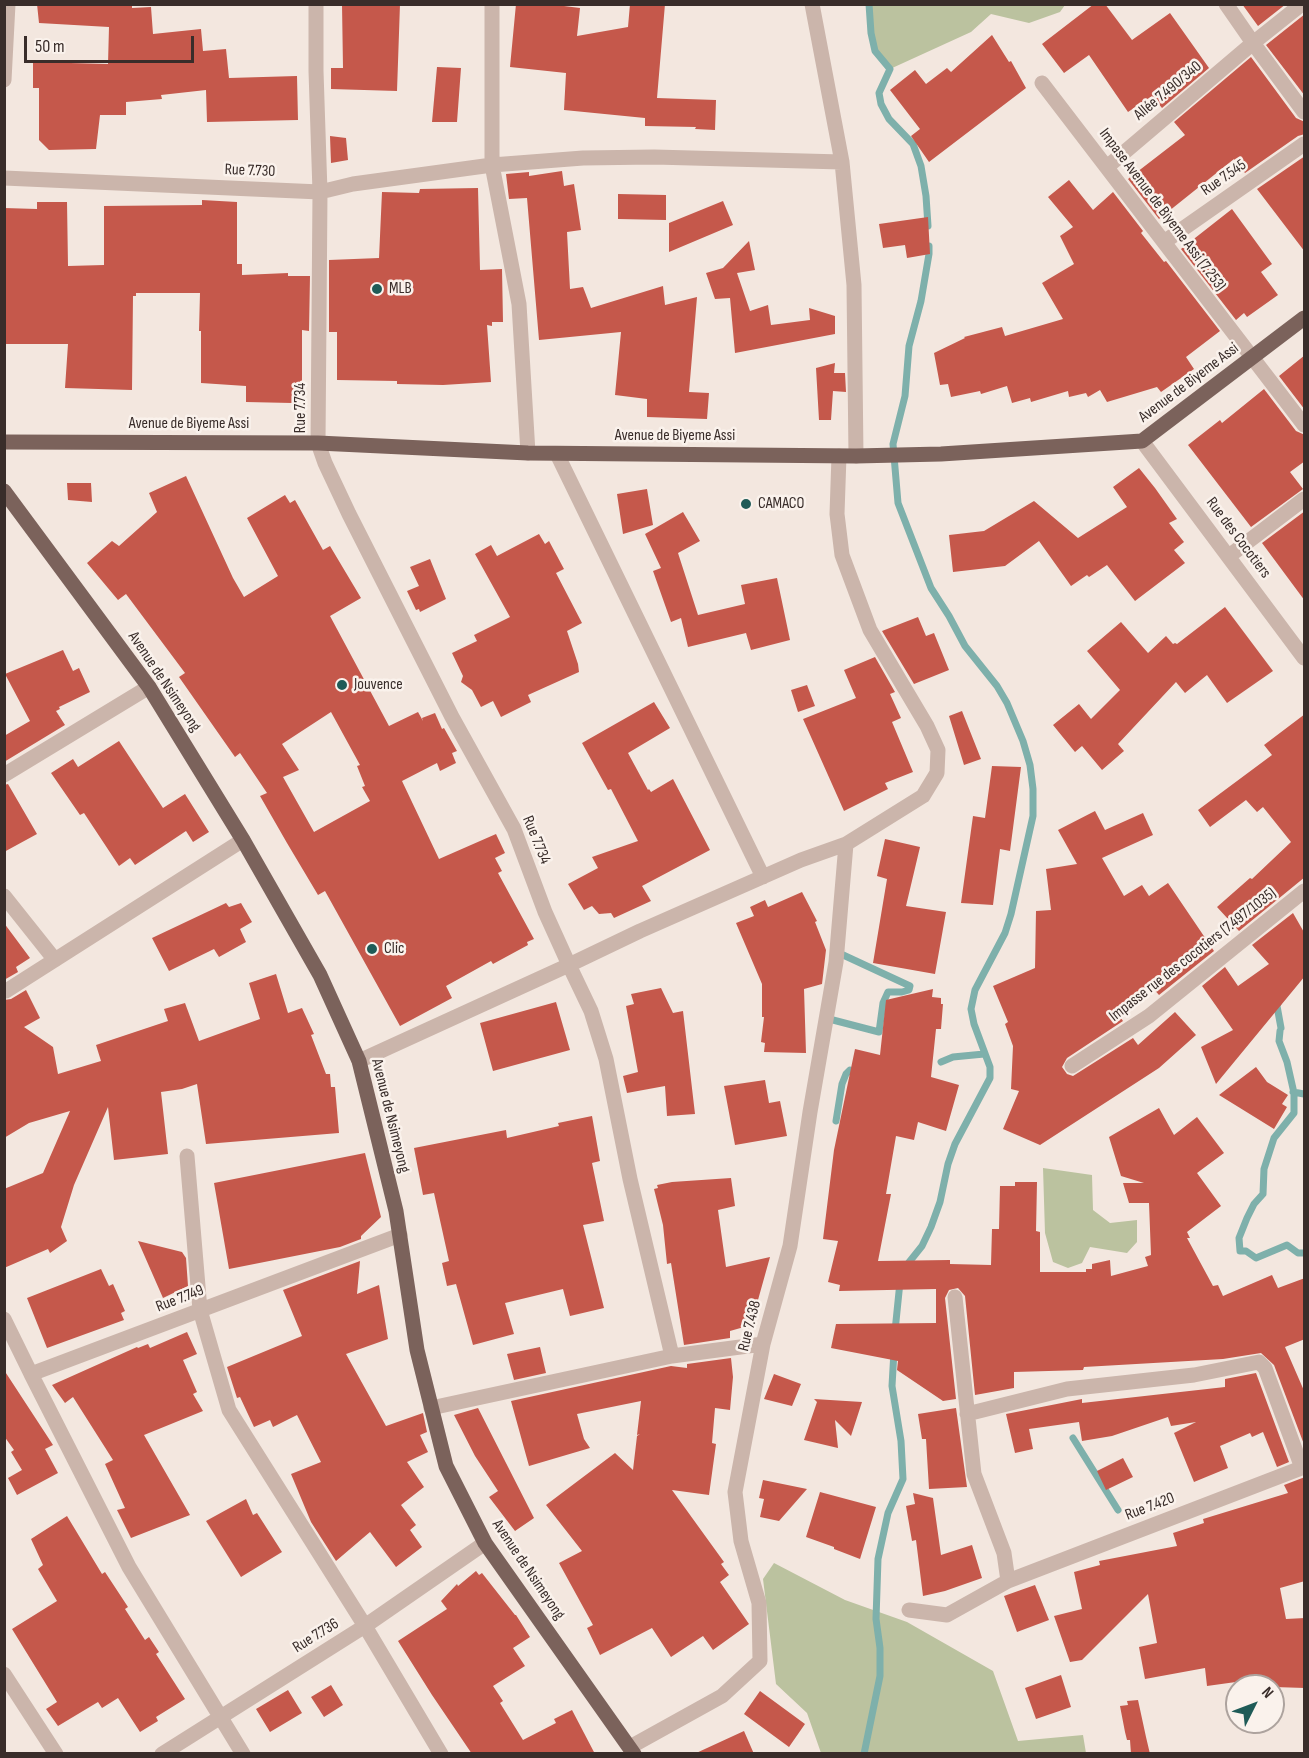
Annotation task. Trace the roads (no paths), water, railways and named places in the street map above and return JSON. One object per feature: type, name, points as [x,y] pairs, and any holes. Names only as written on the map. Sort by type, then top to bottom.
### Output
[{"type":"main road","name":"Avenue de Biyeme Assi","points":[[4,442],[318,443],[528,453],[856,456],[941,454],[1142,441],[1305,318]]},
{"type":"main road","name":"Avenue de Nsimeyong","points":[[4,491],[149,687],[243,840],[320,975],[359,1061],[396,1211],[417,1350],[446,1466],[486,1543],[632,1750]]},
{"type":"street","points":[[4,80],[8,4]]},
{"type":"street","name":"Rue 7.734","points":[[316,4],[320,192],[318,443],[349,514],[452,717],[514,829],[545,912],[591,1011],[606,1059],[630,1179],[672,1356]]},
{"type":"street","points":[[492,4],[492,165],[519,304],[528,453]]},
{"type":"street","points":[[812,4],[842,162],[854,285],[856,456]]},
{"type":"street","points":[[1226,4],[1252,43],[1305,112]]},
{"type":"street","name":"Allée 7.490/340","points":[[1107,167],[1252,43],[1302,4]]},
{"type":"street","name":"Impase Avenue de Biyeme Assi (7.253)","points":[[1042,83],[1305,425]]},
{"type":"street","name":"Rue 7.545","points":[[1164,242],[1305,144]]},
{"type":"street","name":"Rue 7.730","points":[[4,178],[320,192],[353,184],[492,165],[583,158],[654,157],[842,162]]},
{"type":"street","name":"Rue des Cocotiers","points":[[1142,441],[1305,658]]},
{"type":"street","points":[[557,453],[763,877]]},
{"type":"street","points":[[359,1061],[640,931],[763,877],[846,844],[923,796],[937,773],[938,750],[927,726],[870,630],[842,555],[837,514],[839,456]]},
{"type":"street","points":[[1230,556],[1305,499]]},
{"type":"street","points":[[4,776],[149,687]]},
{"type":"street","points":[[6,991],[243,840]]},
{"type":"street","name":"Rue 7.438","points":[[632,1750],[722,1696],[760,1661],[759,1603],[741,1541],[735,1492],[763,1344],[790,1246],[810,1112],[837,962],[846,844]]},
{"type":"street","name":"Impasse rue des cocotiers (7.497/1035)","points":[[1072,1066],[1149,1016],[1305,891]]},
{"type":"street","points":[[4,896],[55,960]]},
{"type":"street","points":[[187,1156],[200,1311],[230,1410],[365,1626],[441,1754]]},
{"type":"street","name":"Rue 7.749","points":[[31,1374],[399,1235]]},
{"type":"street","points":[[955,1297],[974,1474],[1004,1553],[1008,1581]]},
{"type":"street","points":[[4,1319],[129,1567],[243,1754]]},
{"type":"street","points":[[431,1407],[672,1356],[763,1344]]},
{"type":"street","points":[[967,1414],[1067,1389],[1194,1376],[1259,1362],[1265,1368],[1303,1468]]},
{"type":"street","name":"Rue 7.420","points":[[909,1610],[947,1615],[1008,1581],[1303,1468]]},
{"type":"street","name":"Rue 7.736","points":[[162,1754],[365,1626],[486,1543]]},
{"type":"street","points":[[4,1674],[56,1754]]},
{"type":"waterway","points":[[869,4],[875,51],[890,69],[879,93],[881,104],[889,119],[913,144],[921,166],[928,226]]},
{"type":"waterway","points":[[906,1266],[922,1246],[931,1227],[955,1144],[990,1078],[990,1067],[974,1024],[971,1009],[975,990],[1005,933],[1033,816],[1030,765],[1007,703],[997,686],[965,646],[931,588],[898,503],[893,444],[905,396],[909,346],[921,301],[929,246]]},
{"type":"waterway","points":[[833,1020],[879,1032],[883,1003],[888,992],[902,992],[909,990],[910,986],[841,954]]},
{"type":"waterway","points":[[1279,1001],[1277,1006],[1281,1028]]},
{"type":"waterway","points":[[1280,1031],[1279,1041],[1287,1062],[1294,1093],[1294,1113],[1274,1138],[1264,1169],[1263,1194],[1254,1204],[1247,1218],[1239,1238],[1240,1251],[1246,1251],[1256,1258],[1287,1245],[1298,1253],[1304,1253]]},
{"type":"waterway","points":[[941,1062],[953,1057],[984,1054]]},
{"type":"waterway","points":[[836,1121],[842,1084],[846,1074],[850,1070],[856,1073]]},
{"type":"waterway","points":[[1293,1092],[1304,1094]]},
{"type":"waterway","points":[[895,1331],[900,1282]]},
{"type":"waterway","points":[[864,1754],[880,1676],[880,1648],[876,1619],[878,1559],[888,1513],[903,1479],[901,1441],[892,1386],[894,1351]]},
{"type":"waterway","points":[[1073,1438],[1118,1510]]},
{"type":"place","name":"MLB","points":[[377,289]]},
{"type":"place","name":"CAMACO","points":[[746,504]]},
{"type":"place","name":"Jouvence","points":[[342,685]]},
{"type":"place","name":"Clic","points":[[372,949]]}]
